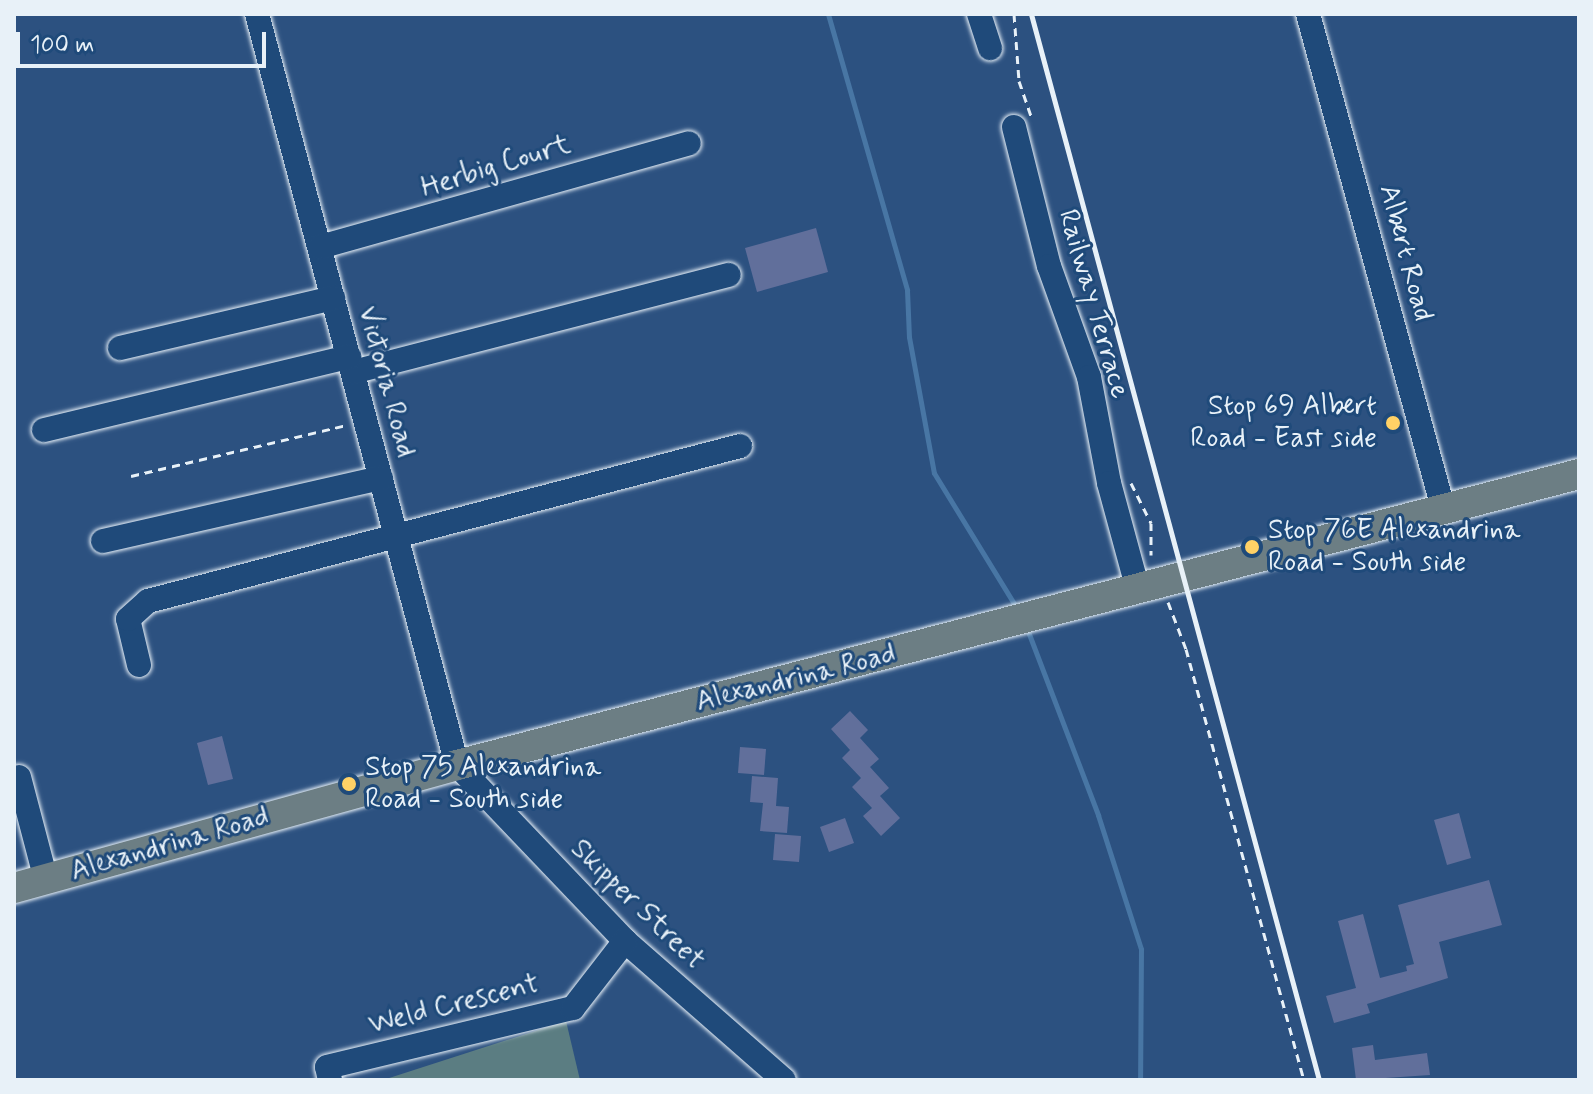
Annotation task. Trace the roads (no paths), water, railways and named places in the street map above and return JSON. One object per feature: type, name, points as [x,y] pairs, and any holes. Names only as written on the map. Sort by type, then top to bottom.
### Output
[{"type":"main road","name":"Alexandrina Road","points":[[14,888],[457,765],[1579,474]]},
{"type":"street","name":"Victoria Road","points":[[257,14],[457,765]]},
{"type":"street","points":[[979,14],[990,48]]},
{"type":"street","name":"Albert Road","points":[[1308,14],[1443,508]]},
{"type":"street","name":"Railway Terrace","points":[[1014,127],[1049,266],[1089,377],[1109,483],[1148,587]]},
{"type":"street","name":"Herbig Court","points":[[320,247],[689,143]]},
{"type":"street","points":[[44,430],[351,364],[729,275]]},
{"type":"street","points":[[120,348],[333,298]]},
{"type":"street","points":[[139,665],[128,619],[140,604],[369,539],[397,539],[740,446]]},
{"type":"street","points":[[103,541],[381,478]]},
{"type":"street","name":"Skipper Street","points":[[457,765],[625,941],[784,1080]]},
{"type":"street","points":[[19,777],[46,880]]},
{"type":"street","name":"Weld Crescent","points":[[330,1080],[327,1067],[573,1008],[625,941]]},
{"type":"waterway","points":[[828,14],[907,290],[909,337],[934,473],[1016,607]]},
{"type":"waterway","points":[[1029,634],[1098,815],[1141,949],[1140,1080]]},
{"type":"railway","points":[[1031,14],[1319,1080]]},
{"type":"place","name":"Stop 69 Albert Road - East side","points":[[1393,423]]},
{"type":"place","name":"Stop 76E Alexandrina Road - South side","points":[[1252,547]]},
{"type":"place","name":"Stop 75 Alexandrina Road - South side","points":[[349,784]]}]
